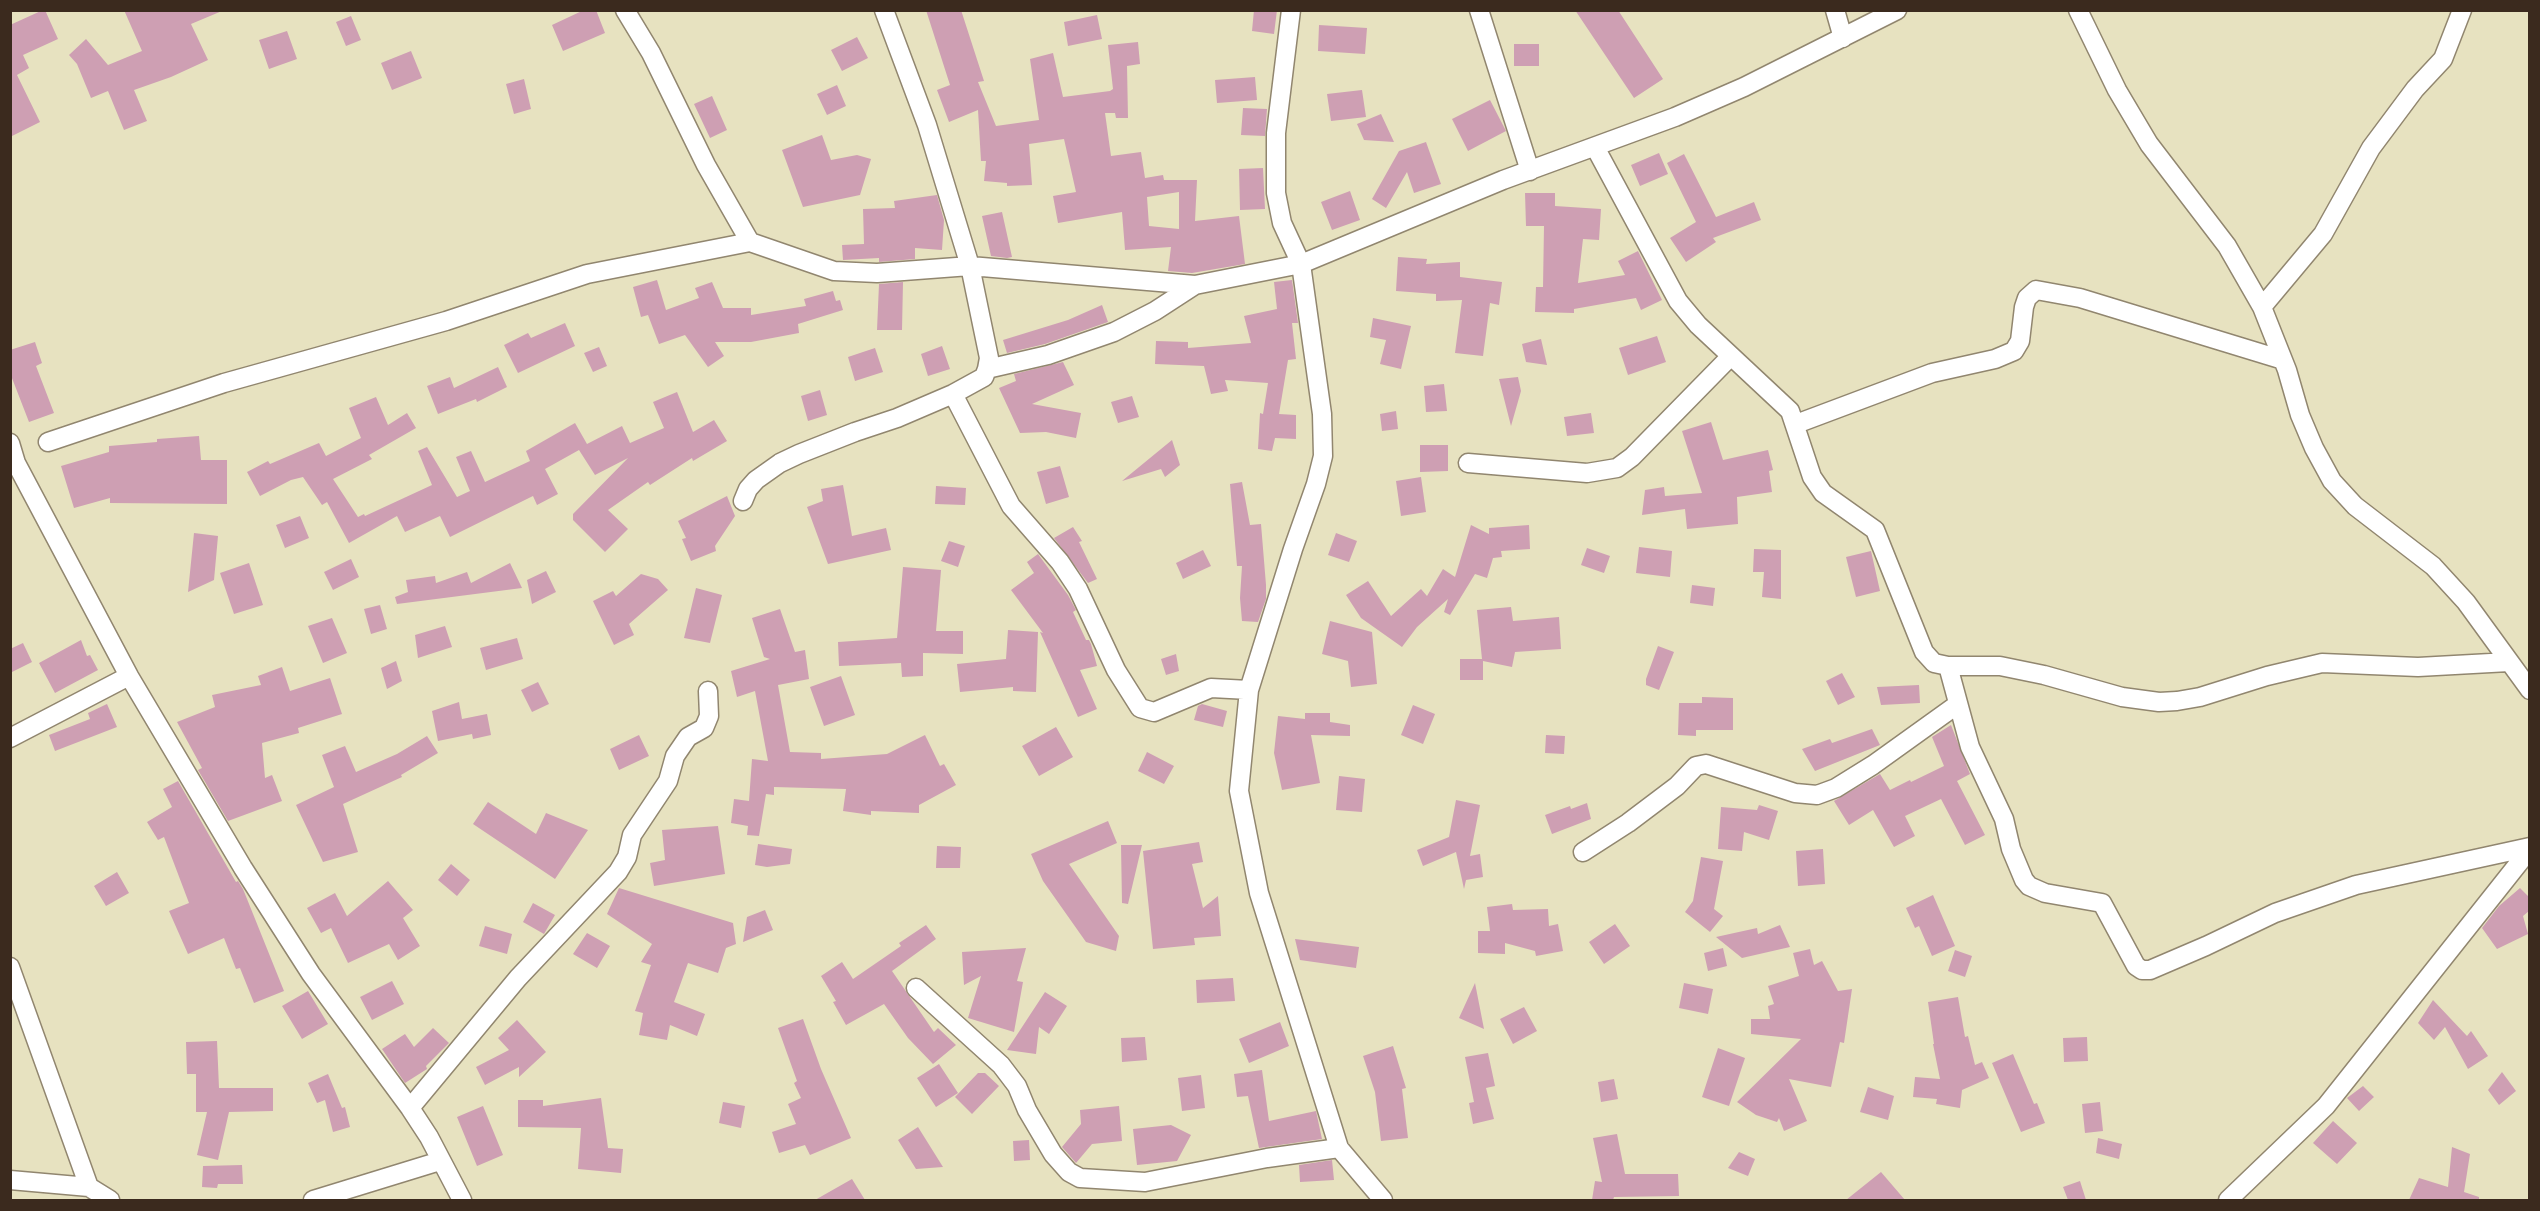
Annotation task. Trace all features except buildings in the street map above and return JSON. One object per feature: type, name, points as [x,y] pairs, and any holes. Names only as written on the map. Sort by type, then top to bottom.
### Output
[{"type":"street","points":[[625,10],[651,53],[706,165],[750,242]]},
{"type":"street","points":[[743,501],[748,489],[756,480],[789,458],[897,418],[953,394],[984,377],[987,369],[989,358],[970,266],[927,125],[884,10]]},
{"type":"street","points":[[1292,10],[1276,133],[1276,193],[1282,223],[1301,264],[1322,414],[1323,456],[1250,690],[1239,791],[1258,893],[1339,1148],[1383,1200]]},
{"type":"street","points":[[1479,10],[1530,171]]},
{"type":"street","points":[[1834,10],[1843,38]]},
{"type":"street","points":[[48,442],[224,383],[446,321],[587,274],[750,242],[834,271],[877,273],[970,266],[1195,285],[1301,264],[1530,171],[1734,92],[1897,10]]},
{"type":"street","points":[[2078,10],[2117,90],[2149,144],[2227,246],[2262,307],[2283,360],[2300,415],[2332,481],[2355,506],[2433,566],[2466,602],[2529,690]]},
{"type":"street","points":[[2262,307],[2323,234],[2371,148],[2415,89],[2443,59],[2462,10]]},
{"type":"street","points":[[1595,147],[1678,301],[1687,313],[1731,356],[1784,404],[1796,424],[1817,486],[1831,500],[1875,530],[1924,652],[1934,663],[1948,666],[2000,666],[2044,675],[2122,697],[2159,702],[2200,697],[2268,676],[2322,663],[2418,667],[2509,662]]},
{"type":"street","points":[[987,369],[1048,355],[1113,332],[1155,311],[1195,285]]},
{"type":"street","points":[[1796,424],[1932,373],[1995,359],[2014,351],[2020,341],[2027,298],[2036,290],[2080,298],[2283,360]]},
{"type":"street","points":[[1468,463],[1587,473],[1617,468],[1632,457],[1731,356]]},
{"type":"street","points":[[953,394],[1011,506],[1060,562],[1078,589],[1116,670],[1140,708],[1154,712],[1211,688],[1250,690]]},
{"type":"street","points":[[10,443],[16,463],[129,676],[243,868],[311,974],[410,1108],[429,1137],[462,1200]]},
{"type":"street","points":[[1948,666],[1970,747],[2004,819],[2014,856],[2024,880],[2029,886],[2045,892],[2102,903],[2136,966],[2142,970],[2150,970],[2275,913],[2356,885],[2529,848]]},
{"type":"street","points":[[10,738],[129,676]]},
{"type":"street","points":[[410,1108],[518,978],[618,872],[627,857],[632,836],[668,781],[675,756],[688,737],[704,728],[709,716],[708,690]]},
{"type":"street","points":[[1583,852],[1628,823],[1669,792],[1696,766],[1706,764],[1794,793],[1817,795],[1836,788],[1873,765],[1958,704]]},
{"type":"street","points":[[2228,1200],[2326,1106],[2529,848]]},
{"type":"street","points":[[10,967],[88,1187]]},
{"type":"street","points":[[916,988],[1001,1065],[1017,1086],[1027,1110],[1053,1154],[1069,1172],[1080,1178],[1144,1182],[1267,1158],[1339,1148]]},
{"type":"street","points":[[313,1200],[440,1161]]},
{"type":"street","points":[[10,1180],[88,1187],[110,1200]]}]
